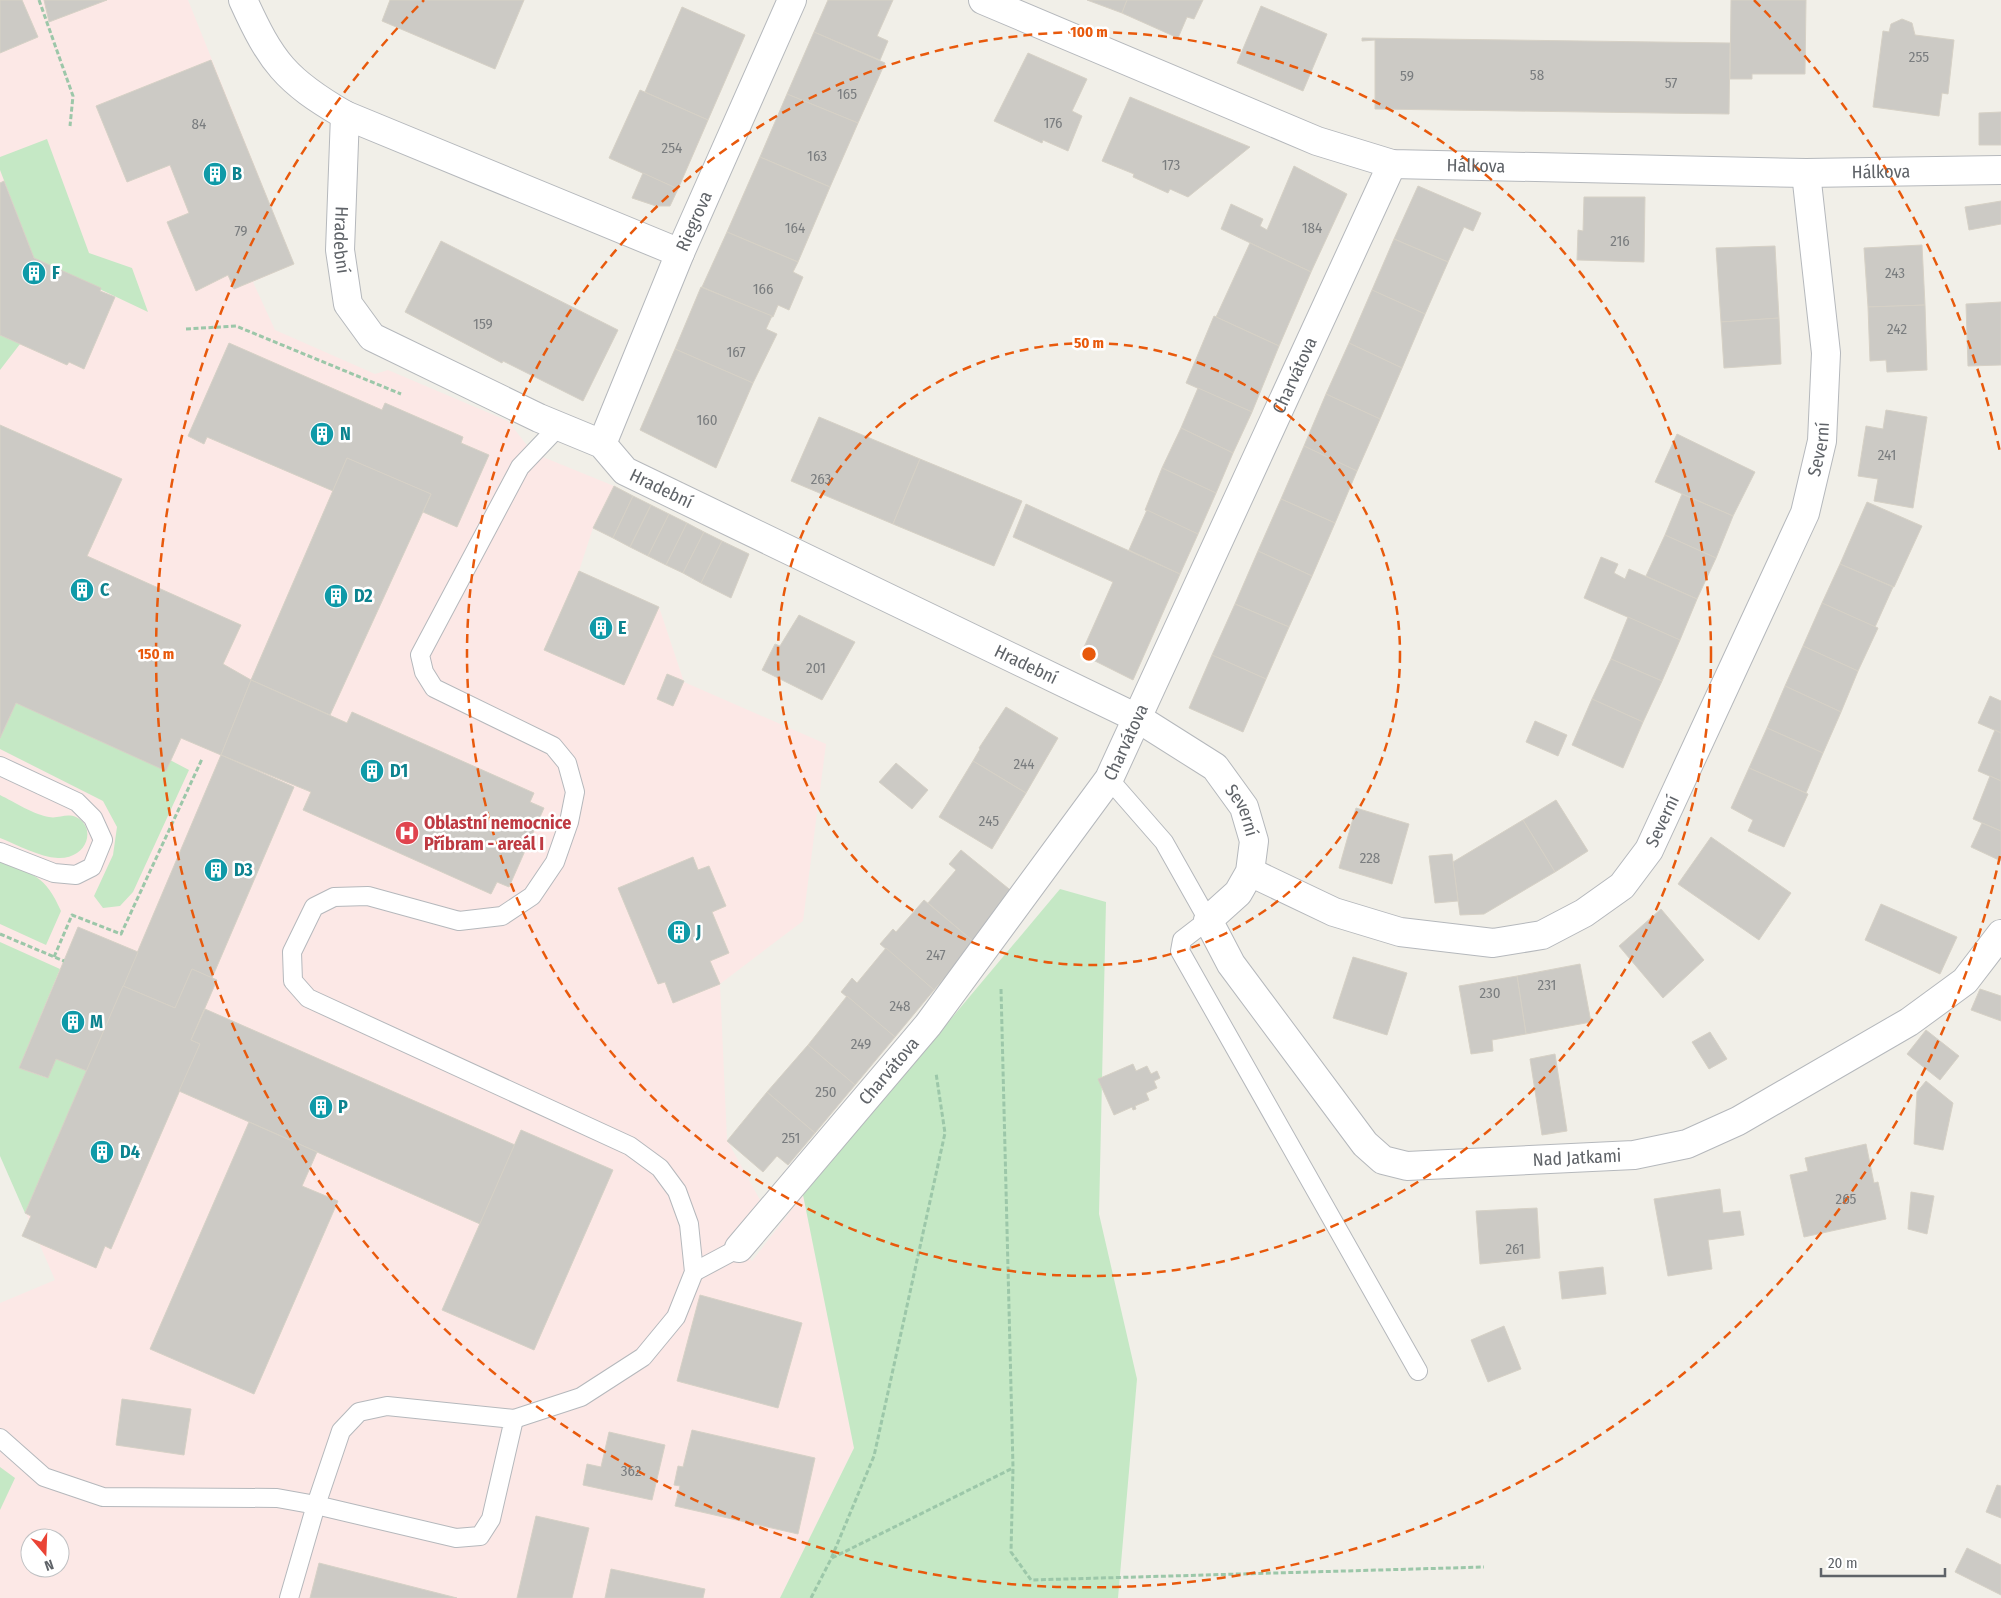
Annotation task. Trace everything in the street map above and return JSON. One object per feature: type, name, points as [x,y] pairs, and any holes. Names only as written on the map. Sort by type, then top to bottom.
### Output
[{"type":"street","points":[[243,0],[260,39],[283,72],[312,96],[345,115],[680,253]]},
{"type":"street","name":"Riegrova","points":[[602,444],[680,253],[792,0]]},
{"type":"street","name":"Hálkova","points":[[983,0],[1317,141],[1392,164],[1806,173],[2001,170]]},
{"type":"street","name":"Hradební","points":[[345,115],[340,250],[348,304],[372,337],[559,426],[602,444],[625,471],[1139,719]]},
{"type":"street","name":"Charvátova","points":[[739,1248],[928,1025],[998,933],[1109,779],[1139,719],[1392,164]]},
{"type":"street","name":"Severní","points":[[1139,719],[1215,767],[1244,807],[1254,841],[1250,872],[1334,912],[1400,932],[1493,943],[1542,935],[1584,913],[1622,886],[1649,850],[1805,513],[1822,441],[1826,352],[1806,173]]},
{"type":"street","points":[[1208,920],[1238,893],[1250,872]]},
{"type":"street","name":"Nad Jatkami","points":[[1208,920],[1230,964],[1365,1144],[1383,1160],[1407,1166],[1634,1155],[1687,1144],[1738,1121],[1909,1022],[1965,981],[2001,934]]},
{"type":"lane","points":[[288,1598],[316,1505],[341,1432],[359,1412],[386,1406],[514,1419],[581,1397],[644,1356],[676,1317],[694,1272],[689,1224],[677,1191],[660,1168],[637,1152],[308,998],[293,981],[292,952],[314,908],[334,897],[368,896],[459,921],[502,916],[532,896],[555,862],[569,822],[575,792],[567,763],[553,746],[434,688],[424,672],[420,655],[520,467],[559,426]]},
{"type":"lane","points":[[0,766],[77,802],[93,818],[103,840],[92,867],[76,875],[54,873],[0,852]]},
{"type":"lane","points":[[1109,779],[1164,842],[1208,920],[1182,940],[1180,951],[1418,1371]]},
{"type":"lane","points":[[694,1272],[739,1248]]},
{"type":"lane","points":[[0,1438],[44,1477],[103,1497],[277,1498],[316,1505],[456,1538],[480,1536],[491,1519],[514,1419]]},
{"type":"path","points":[[39,0],[73,96],[70,126]]},
{"type":"path","points":[[186,329],[236,326],[402,394]]},
{"type":"path","points":[[54,958],[72,915],[121,934],[202,759]]},
{"type":"path","points":[[998,933],[1003,1026],[1012,1552],[1031,1580],[1484,1568]]},
{"type":"path","points":[[0,934],[64,961]]},
{"type":"path","points":[[811,1598],[831,1559],[874,1456],[945,1133],[928,1025]]},
{"type":"path","points":[[831,1559],[1012,1468]]},
{"type":"shaded area","name":"Oblastní nemocnice Příbram - areál I","points":[[22,0],[188,0],[294,264],[253,282],[275,330],[375,374],[388,370],[508,421],[533,453],[614,486],[593,528],[579,571],[659,607],[684,682],[826,744],[803,921],[720,984],[727,1140],[760,1200],[728,1238],[752,1261],[803,1195],[854,1448],[780,1598],[0,1598],[0,1303],[55,1280],[0,1153],[0,53],[38,37]]},
{"type":"green space","points":[[47,139],[89,253],[132,268],[148,312],[34,258],[0,170],[0,157]]},
{"type":"green space","points":[[0,335],[20,344],[0,370]]},
{"type":"green space","points":[[16,703],[170,760],[189,770],[133,892],[120,906],[103,908],[94,896],[113,855],[117,827],[103,801],[0,749],[0,738]]},
{"type":"green space","points":[[0,795],[43,816],[76,817],[86,828],[86,842],[76,853],[68,857],[58,858],[36,853],[0,838]]},
{"type":"green space","points":[[0,861],[30,873],[44,883],[55,899],[61,911],[46,945],[0,924]]},
{"type":"green space","points":[[1060,889],[1106,902],[1099,1214],[1137,1379],[1118,1598],[780,1598],[854,1448],[803,1195]]},
{"type":"green space","points":[[0,942],[60,969],[19,1068],[47,1078],[56,1059],[87,1071],[25,1213],[0,1156]]},
{"type":"green space","points":[[0,1467],[15,1478],[0,1510]]},
{"type":"building","points":[[0,0],[22,0],[38,37],[0,53]]},
{"type":"building","points":[[44,0],[107,0],[49,22]]},
{"type":"building","points":[[390,0],[524,0],[495,69],[382,21]]},
{"type":"building","points":[[828,0],[893,0],[877,36],[888,41],[880,60],[814,32]]},
{"type":"building","points":[[1087,0],[1127,0],[1122,13]]},
{"type":"building","points":[[1127,0],[1203,0],[1194,19],[1187,17],[1178,38],[1122,13]]},
{"type":"building","points":[[1731,0],[1806,0],[1805,74],[1752,74],[1752,79],[1730,79]]},
{"type":"building","points":[[1261,6],[1327,34],[1303,91],[1237,63]]},
{"type":"building","points":[[682,7],[745,35],[708,120],[645,92]]},
{"type":"building","points":[[1902,19],[1912,23],[1915,35],[1954,40],[1948,94],[1942,93],[1939,116],[1873,107],[1883,31],[1889,32],[1891,24]]},
{"type":"building","points":[[814,32],[885,63],[858,123],[787,94]]},
{"type":"building","points":[[1362,38],[1730,43],[1729,114],[1375,109],[1375,40],[1362,41]]},
{"type":"building","points":[[1028,53],[1087,79],[1072,111],[1082,116],[1068,151],[1043,140],[1042,143],[994,121]]},
{"type":"building","name":"B","points":[[211,60],[294,264],[234,289],[228,275],[196,291],[167,222],[189,213],[170,165],[127,182],[96,106]]},
{"type":"building","points":[[640,90],[708,120],[678,189],[609,158]]},
{"type":"building","points":[[787,94],[858,123],[830,187],[760,157]]},
{"type":"building","points":[[1130,97],[1250,147],[1188,197],[1170,189],[1168,193],[1133,177],[1134,174],[1102,161]]},
{"type":"building","points":[[2001,112],[2001,145],[1979,145],[1979,113]]},
{"type":"building","points":[[760,157],[830,187],[798,262],[727,232]]},
{"type":"building","points":[[1294,166],[1347,194],[1311,272],[1221,229],[1231,204],[1263,219],[1260,226],[1267,230]]},
{"type":"building","points":[[643,173],[678,189],[670,206],[656,206],[632,198]]},
{"type":"building","name":"F","points":[[4,181],[34,258],[101,288],[100,291],[115,297],[84,369],[69,362],[67,365],[0,335],[0,183]]},
{"type":"building","points":[[1418,186],[1481,213],[1473,231],[1464,227],[1448,262],[1394,239]]},
{"type":"building","points":[[1584,197],[1645,197],[1644,262],[1577,260],[1578,230],[1583,231]]},
{"type":"building","points":[[2001,201],[2001,224],[1969,230],[1965,207]]},
{"type":"building","points":[[727,232],[798,262],[793,272],[803,277],[789,310],[778,305],[773,317],[702,287]]},
{"type":"building","points":[[1394,239],[1448,262],[1425,314],[1372,290]]},
{"type":"building","points":[[441,241],[618,330],[583,401],[503,361],[502,363],[405,312]]},
{"type":"building","points":[[1250,243],[1311,272],[1279,346],[1216,317]]},
{"type":"building","points":[[1922,245],[1925,305],[1868,307],[1864,248]]},
{"type":"building","points":[[1775,246],[1779,318],[1721,322],[1716,248]]},
{"type":"building","points":[[701,287],[772,316],[766,329],[777,334],[753,383],[675,349]]},
{"type":"building","points":[[1372,290],[1425,314],[1402,368],[1349,343]]},
{"type":"building","points":[[2001,302],[2001,365],[1968,366],[1966,304]]},
{"type":"building","points":[[1925,305],[1927,370],[1887,372],[1886,360],[1870,361],[1868,307]]},
{"type":"building","points":[[1214,316],[1279,346],[1252,412],[1186,383]]},
{"type":"building","points":[[1779,318],[1781,364],[1724,368],[1721,322]]},
{"type":"building","name":"N","points":[[229,343],[382,410],[385,403],[463,437],[461,443],[489,455],[457,527],[423,512],[431,494],[347,458],[333,491],[207,437],[204,444],[188,436]]},
{"type":"building","points":[[1349,343],[1402,368],[1380,419],[1326,394]]},
{"type":"building","points":[[675,349],[753,383],[716,468],[640,430]]},
{"type":"building","points":[[1198,388],[1252,412],[1233,453],[1181,428]]},
{"type":"building","points":[[1326,394],[1380,419],[1357,471],[1304,446]]},
{"type":"building","points":[[1886,410],[1927,417],[1913,508],[1874,501],[1878,479],[1858,476],[1866,426],[1883,429]]},
{"type":"building","points":[[819,417],[920,459],[893,524],[791,481]]},
{"type":"building","name":"C","points":[[0,425],[122,479],[87,556],[241,625],[223,664],[251,680],[221,755],[181,738],[166,771],[16,703],[0,738]]},
{"type":"building","points":[[1181,428],[1233,453],[1216,493],[1162,468]]},
{"type":"building","points":[[1677,434],[1755,472],[1733,516],[1655,482]]},
{"type":"building","points":[[1304,446],[1357,471],[1335,523],[1281,499]]},
{"type":"building","name":"D2","points":[[347,458],[431,494],[330,715],[251,680]]},
{"type":"building","points":[[920,459],[1022,501],[994,566],[893,524]]},
{"type":"building","points":[[1162,468],[1216,493],[1198,534],[1145,510]]},
{"type":"building","points":[[614,486],[633,496],[613,538],[593,528]]},
{"type":"building","points":[[1682,494],[1733,516],[1716,558],[1665,535]]},
{"type":"building","points":[[633,496],[651,505],[630,547],[613,538]]},
{"type":"building","points":[[1281,499],[1335,523],[1312,576],[1258,551]]},
{"type":"building","points":[[1867,502],[1922,526],[1894,587],[1840,564]]},
{"type":"building","points":[[1026,504],[1180,574],[1133,680],[1081,654],[1113,582],[1013,537]]},
{"type":"building","points":[[651,505],[669,514],[648,556],[630,547]]},
{"type":"building","points":[[1147,510],[1198,534],[1180,574],[1129,550]]},
{"type":"building","points":[[669,514],[687,523],[666,565],[648,556]]},
{"type":"building","points":[[687,523],[704,532],[683,573],[666,565]]},
{"type":"building","points":[[704,532],[722,541],[701,583],[683,573]]},
{"type":"building","points":[[1665,535],[1716,558],[1697,599],[1646,576]]},
{"type":"building","points":[[722,541],[749,554],[731,598],[701,583]]},
{"type":"building","points":[[1258,551],[1312,576],[1289,627],[1235,604]]},
{"type":"building","points":[[1601,557],[1618,564],[1614,573],[1625,579],[1629,569],[1697,599],[1680,640],[1584,598]]},
{"type":"building","points":[[1840,564],[1893,587],[1875,627],[1822,603]]},
{"type":"building","name":"E","points":[[579,571],[659,607],[624,685],[544,650]]},
{"type":"building","points":[[1822,603],[1878,628],[1858,671],[1803,646]]},
{"type":"building","points":[[1235,604],[1289,627],[1266,679],[1212,655]]},
{"type":"building","points":[[799,615],[855,642],[822,700],[762,670],[775,644],[780,646]]},
{"type":"building","points":[[1628,617],[1680,640],[1662,681],[1611,659]]},
{"type":"building","points":[[1803,646],[1858,671],[1841,712],[1785,686]]},
{"type":"building","points":[[1212,655],[1266,679],[1243,732],[1189,708]]},
{"type":"building","points":[[1611,659],[1662,681],[1643,722],[1592,699]]},
{"type":"building","points":[[667,674],[684,681],[673,706],[657,699]]},
{"type":"building","name":"D1","points":[[251,680],[347,723],[352,712],[534,793],[530,802],[544,808],[509,887],[497,882],[491,894],[303,810],[311,792],[221,755]]},
{"type":"building","points":[[1785,686],[1841,712],[1823,753],[1767,728]]},
{"type":"building","points":[[1990,696],[2001,701],[2001,733],[1978,723]]},
{"type":"building","points":[[1592,699],[1643,722],[1623,768],[1572,745]]},
{"type":"building","points":[[1006,707],[1058,738],[1026,793],[973,761],[979,748]]},
{"type":"building","points":[[1535,721],[1567,735],[1558,756],[1526,742]]},
{"type":"building","points":[[1767,728],[1823,753],[1806,793],[1749,768]]},
{"type":"building","points":[[1995,730],[2001,733],[2001,781],[1978,771]]},
{"type":"building","name":"D3","points":[[221,755],[294,787],[212,978],[192,969],[175,1008],[123,986]]},
{"type":"building","points":[[973,761],[1026,793],[992,849],[939,817]]},
{"type":"building","points":[[896,763],[928,790],[912,809],[879,782]]},
{"type":"building","points":[[1749,768],[1808,794],[1784,847],[1748,831],[1753,820],[1731,808]]},
{"type":"building","points":[[1990,776],[2001,781],[2001,831],[1973,819]]},
{"type":"building","points":[[1556,800],[1588,851],[1555,872],[1523,820]]},
{"type":"building","points":[[1356,808],[1409,824],[1392,884],[1339,868]]},
{"type":"building","points":[[1523,820],[1555,872],[1484,914],[1460,915],[1453,862]]},
{"type":"building","points":[[1982,823],[2001,831],[2001,861],[1971,847]]},
{"type":"building","points":[[1711,837],[1791,893],[1759,940],[1678,884]]},
{"type":"building","points":[[961,850],[1014,893],[974,942],[928,903],[956,870],[949,864]]},
{"type":"building","points":[[1452,854],[1458,901],[1435,903],[1429,856]]},
{"type":"building","name":"J","points":[[693,857],[698,870],[709,866],[726,906],[712,912],[729,953],[710,961],[720,984],[673,1003],[665,982],[658,984],[618,888]]},
{"type":"building","points":[[924,900],[974,942],[934,990],[880,944],[893,929],[896,932]]},
{"type":"building","points":[[1881,904],[1957,937],[1940,974],[1865,940]]},
{"type":"building","points":[[1661,909],[1704,960],[1663,998],[1619,946]]},
{"type":"building","name":"M","points":[[78,927],[138,952],[87,1071],[56,1059],[48,1078],[19,1068]]},
{"type":"building","points":[[886,948],[934,990],[895,1037],[841,992],[852,978],[857,983]]},
{"type":"building","points":[[1353,957],[1407,973],[1387,1035],[1333,1018]]},
{"type":"building","points":[[1580,964],[1591,1022],[1526,1034],[1517,976]]},
{"type":"building","name":"D4","points":[[192,969],[217,980],[191,1040],[200,1044],[111,1249],[105,1246],[96,1268],[22,1236],[31,1216],[25,1213],[123,986],[175,1008]]},
{"type":"building","points":[[1517,976],[1526,1034],[1492,1040],[1493,1051],[1471,1054],[1459,986]]},
{"type":"building","points":[[1980,989],[2001,996],[2001,1021],[1971,1010]]},
{"type":"building","points":[[847,996],[895,1037],[855,1085],[808,1045]]},
{"type":"building","name":"P","points":[[205,1009],[515,1145],[480,1224],[179,1091],[200,1044],[191,1040]]},
{"type":"building","points":[[1926,1030],[1959,1056],[1940,1080],[1907,1054]]},
{"type":"building","points":[[1710,1032],[1727,1059],[1709,1069],[1692,1042]]},
{"type":"building","points":[[808,1045],[855,1085],[815,1133],[767,1092]]},
{"type":"building","points":[[1555,1054],[1567,1131],[1542,1135],[1530,1059]]},
{"type":"building","points":[[1133,1064],[1136,1071],[1147,1066],[1151,1074],[1157,1071],[1160,1078],[1154,1081],[1157,1088],[1146,1093],[1149,1100],[1135,1106],[1136,1109],[1133,1110],[1132,1107],[1114,1115],[1098,1079]]},
{"type":"building","points":[[1926,1081],[1953,1103],[1943,1150],[1914,1144],[1917,1092]]},
{"type":"building","points":[[767,1092],[815,1133],[788,1165],[777,1156],[763,1172],[727,1141]]},
{"type":"building","points":[[249,1122],[317,1152],[302,1186],[338,1201],[254,1394],[150,1349]]},
{"type":"building","points":[[521,1130],[613,1170],[534,1350],[442,1310]]},
{"type":"building","points":[[1866,1144],[1874,1183],[1878,1182],[1886,1219],[1804,1237],[1790,1175],[1808,1171],[1805,1158]]},
{"type":"building","points":[[1720,1189],[1723,1213],[1740,1211],[1744,1235],[1708,1240],[1712,1269],[1668,1276],[1654,1199]]},
{"type":"building","points":[[1911,1192],[1934,1196],[1927,1234],[1908,1229]]},
{"type":"building","points":[[1537,1208],[1540,1258],[1480,1264],[1476,1211]]},
{"type":"building","points":[[1603,1267],[1606,1294],[1562,1299],[1559,1272]]},
{"type":"building","points":[[700,1295],[802,1323],[778,1408],[677,1381]]},
{"type":"building","points":[[1504,1326],[1521,1369],[1488,1382],[1471,1340]]},
{"type":"building","points":[[122,1399],[191,1409],[184,1455],[116,1445]]},
{"type":"building","points":[[692,1430],[815,1458],[798,1534],[675,1506],[680,1486],[674,1485],[678,1466],[683,1467]]},
{"type":"building","points":[[609,1432],[665,1445],[652,1500],[583,1485],[587,1464],[601,1467]]},
{"type":"building","points":[[1997,1485],[2001,1486],[2001,1518],[1986,1512]]},
{"type":"building","points":[[536,1516],[589,1528],[572,1598],[517,1598]]},
{"type":"building","points":[[1967,1548],[2001,1565],[2001,1595],[1955,1572]]},
{"type":"building","points":[[319,1563],[457,1598],[310,1598]]},
{"type":"building","points":[[611,1569],[705,1589],[703,1598],[605,1598]]},
{"type":"place","name":"B","points":[[215,174]]},
{"type":"place","name":"F","points":[[34,273]]},
{"type":"place","name":"N","points":[[322,434]]},
{"type":"place","name":"C","points":[[82,590]]},
{"type":"place","name":"D2","points":[[336,596]]},
{"type":"place","name":"E","points":[[601,628]]},
{"type":"place","name":"D1","points":[[372,771]]},
{"type":"place","name":"Oblastní nemocnice Příbram - areál I","points":[[407,833]]},
{"type":"place","name":"D3","points":[[216,870]]},
{"type":"place","name":"J","points":[[679,932]]},
{"type":"place","name":"M","points":[[73,1022]]},
{"type":"place","name":"P","points":[[321,1107]]},
{"type":"place","name":"D4","points":[[102,1152]]}]
